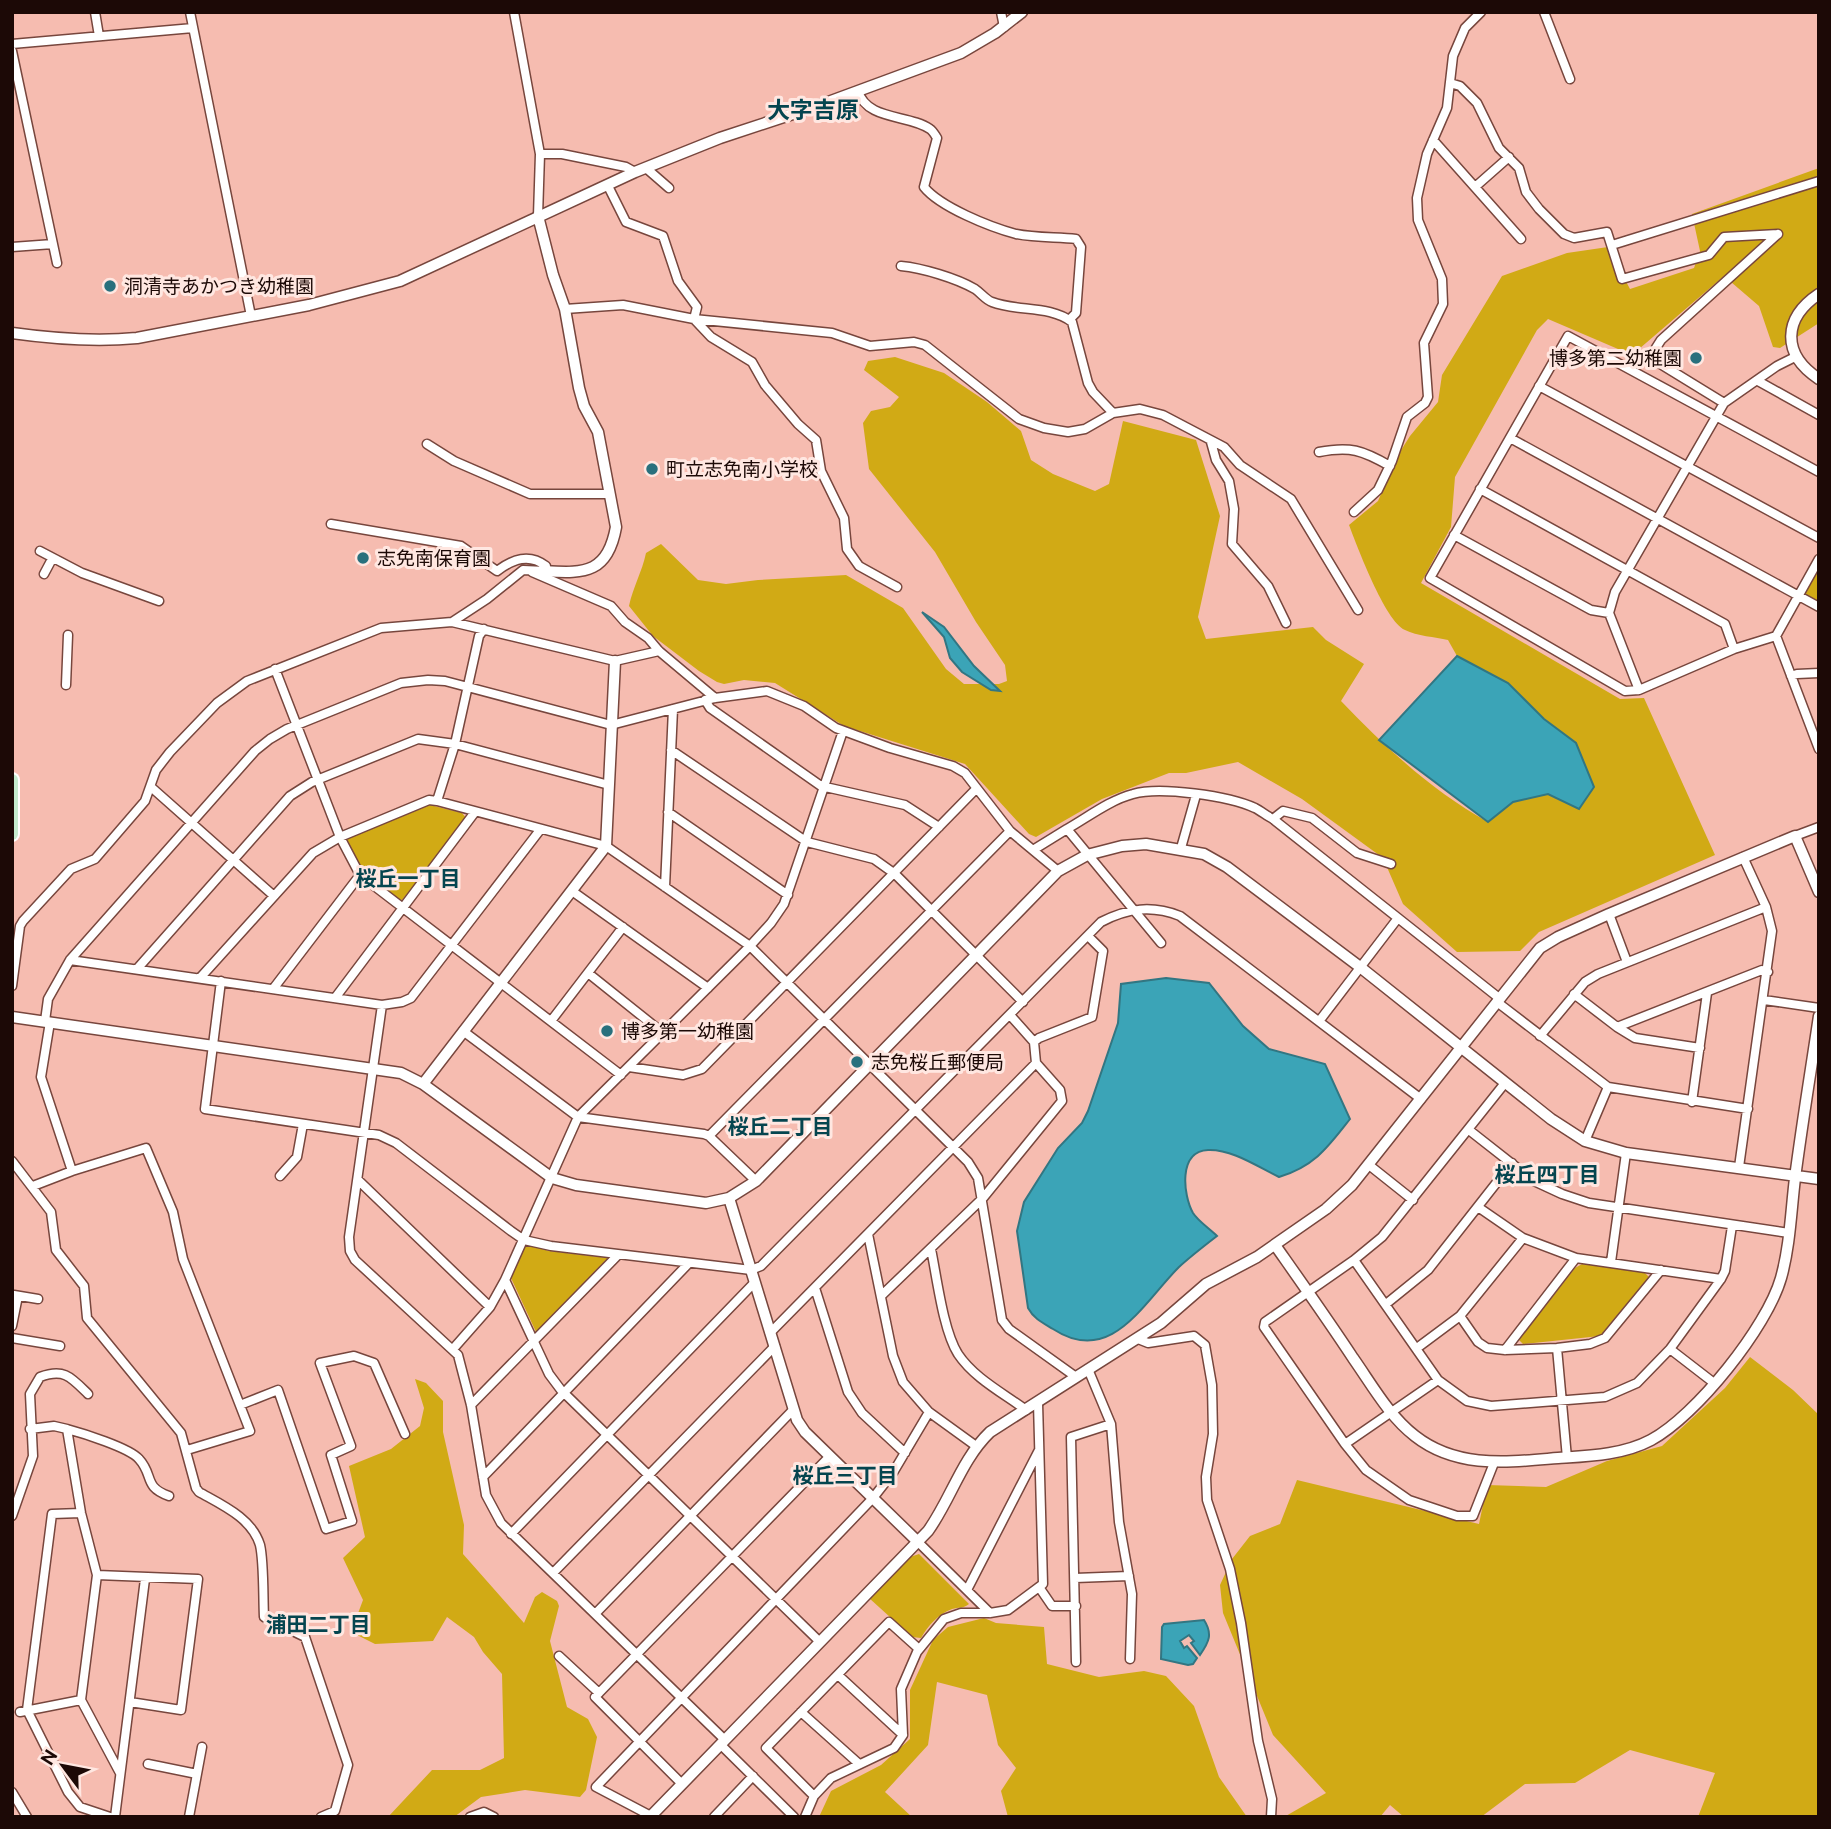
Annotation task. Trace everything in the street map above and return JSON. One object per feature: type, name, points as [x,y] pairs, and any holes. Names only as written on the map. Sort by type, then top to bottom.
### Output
[{"type":"main road","points":[[12,780],[12,834]]},
{"type":"street","points":[[94,12],[99,36]]},
{"type":"street","points":[[190,12],[251,316]]},
{"type":"street","points":[[452,622],[487,599],[523,570],[575,573],[597,566],[606,557],[616,527],[598,432],[584,406],[579,388],[565,309],[538,216],[540,155],[514,12]]},
{"type":"street","points":[[1001,12],[1004,27]]},
{"type":"street","points":[[12,333],[63,341],[109,341],[178,331],[309,305],[400,281],[635,172],[720,138],[961,53],[1004,27],[1022,12]]},
{"type":"street","points":[[1354,512],[1378,489],[1390,466],[1407,417],[1425,403],[1428,397],[1424,343],[1443,304],[1442,279],[1418,220],[1419,182],[1447,108],[1453,56],[1465,28],[1481,12]]},
{"type":"street","points":[[1544,12],[1570,79]]},
{"type":"street","points":[[12,44],[193,27]]},
{"type":"street","points":[[12,51],[57,263]]},
{"type":"street","points":[[1450,83],[1460,86],[1476,103],[1495,142],[1519,168],[1527,192],[1539,209],[1564,234],[1574,238],[1607,232],[1622,279],[1709,255],[1724,237],[1778,234],[1661,340],[1654,351],[1654,360],[1724,403]]},
{"type":"street","points":[[858,91],[860,100],[875,110],[930,129],[937,138],[924,187],[933,198],[1017,234],[1076,239],[1081,247],[1076,313],[1070,319]]},
{"type":"street","points":[[1433,140],[1521,239]]},
{"type":"street","points":[[540,155],[562,153],[626,167],[635,172]]},
{"type":"street","points":[[1475,187],[1509,157]]},
{"type":"street","points":[[646,168],[669,188]]},
{"type":"street","points":[[1612,244],[1819,181]]},
{"type":"street","points":[[608,186],[626,222],[663,236],[678,281],[697,307],[694,320]]},
{"type":"street","points":[[12,247],[52,244]]},
{"type":"street","points":[[901,266],[939,275],[975,289],[991,302],[1053,313],[1070,319],[1088,383],[1113,413]]},
{"type":"street","points":[[1819,293],[1806,302],[1795,317],[1791,345],[1795,357],[1806,370],[1819,379]]},
{"type":"street","points":[[565,309],[622,305],[694,320],[832,333],[870,346],[914,342],[925,345],[1019,419],[1045,428],[1068,432],[1085,429],[1113,413],[1140,409],[1163,415],[1224,447],[1240,465],[1291,499],[1358,610]]},
{"type":"street","points":[[694,320],[711,337],[752,362],[765,384],[798,424],[816,440],[821,471],[844,518],[847,549],[859,566],[897,587]]},
{"type":"street","points":[[1819,461],[1816,470],[1568,335],[1430,578],[1625,691],[1639,690],[1734,649],[1776,636],[1819,559]]},
{"type":"street","points":[[1639,690],[1609,613],[1615,592],[1724,403],[1777,366],[1795,357]]},
{"type":"street","points":[[1758,381],[1819,415]]},
{"type":"street","points":[[1539,386],[1819,538]]},
{"type":"street","points":[[1510,438],[1819,607]]},
{"type":"street","points":[[1211,442],[1216,460],[1229,481],[1234,509],[1232,544],[1268,586],[1286,623]]},
{"type":"street","points":[[427,444],[454,461],[530,494],[610,494]]},
{"type":"street","points":[[1319,452],[1340,448],[1360,450],[1390,466]]},
{"type":"street","points":[[1480,489],[1725,624],[1734,649]]},
{"type":"street","points":[[331,524],[461,546],[497,571],[510,561],[520,558],[539,561],[546,566],[546,571]]},
{"type":"street","points":[[1454,535],[1591,610],[1609,613]]},
{"type":"street","points":[[40,551],[82,573],[159,601]]},
{"type":"street","points":[[44,574],[52,559]]},
{"type":"street","points":[[529,571],[611,606],[625,622],[648,638],[659,651],[715,698]]},
{"type":"street","points":[[12,986],[20,926],[23,921],[71,869],[95,859],[138,810],[151,788],[156,770],[170,752],[217,703],[247,681],[381,628],[452,622],[615,661],[659,651]]},
{"type":"street","points":[[437,801],[455,744],[479,636],[484,629]]},
{"type":"street","points":[[66,685],[68,635]]},
{"type":"street","points":[[1776,636],[1815,729],[1819,749]]},
{"type":"street","points":[[423,1084],[606,846],[615,661]]},
{"type":"street","points":[[275,669],[340,837],[360,874],[621,1075]]},
{"type":"street","points":[[1791,676],[1819,673]]},
{"type":"street","points":[[72,1171],[41,1077],[48,999],[70,960],[255,751],[270,739],[296,725],[401,683],[428,680],[468,686],[611,725],[705,700],[767,691],[804,706],[843,731],[953,766],[965,774],[1010,831],[1058,871]]},
{"type":"street","points":[[705,700],[710,708],[825,787],[905,805],[939,827]]},
{"type":"street","points":[[665,887],[673,709]]},
{"type":"street","points":[[453,1349],[490,1307],[506,1280],[579,1117],[771,923],[788,895],[843,731]]},
{"type":"street","points":[[137,969],[290,796],[318,779],[418,739],[455,744],[609,785]]},
{"type":"street","points":[[671,750],[807,842],[874,859],[895,874],[1023,1002]]},
{"type":"street","points":[[151,788],[274,897]]},
{"type":"street","points":[[629,1067],[683,1075],[702,1069],[976,789]]},
{"type":"street","points":[[1033,850],[1117,799],[1135,793],[1151,791],[1211,796],[1245,805],[1273,820],[1398,918],[1540,1036],[1608,1087],[1748,1109]]},
{"type":"street","points":[[1181,848],[1196,795]]},
{"type":"street","points":[[200,978],[313,852],[340,837],[429,800],[606,846],[750,946],[968,1162],[978,1178],[983,1198],[1002,1320],[1009,1329],[1076,1377]]},
{"type":"street","points":[[1273,820],[1283,811],[1312,818],[1357,853],[1391,864]]},
{"type":"street","points":[[335,998],[475,812]]},
{"type":"street","points":[[668,812],[788,895]]},
{"type":"street","points":[[929,1412],[905,1453],[873,1498],[596,1787],[652,1816],[917,1541],[937,1517],[976,1446],[990,1433],[1161,1323],[1206,1284],[1257,1257],[1326,1209],[1369,1165],[1540,948],[1609,914],[1819,827]]},
{"type":"street","points":[[1067,829],[1161,943]]},
{"type":"street","points":[[70,960],[382,1004],[402,1002],[411,998],[540,830]]},
{"type":"street","points":[[709,1136],[1010,831]]},
{"type":"street","points":[[1795,836],[1816,877],[1819,892]]},
{"type":"street","points":[[12,1017],[401,1073],[423,1084],[552,1178],[576,1185],[706,1203],[729,1198],[755,1181],[1058,871],[1087,855],[1122,846],[1146,844],[1204,854],[1227,867],[1551,1119],[1585,1141],[1626,1153],[1819,1180]]},
{"type":"street","points":[[1740,1167],[1772,931],[1766,907],[1743,857]]},
{"type":"street","points":[[273,989],[360,874]]},
{"type":"street","points":[[572,891],[708,988]]},
{"type":"street","points":[[1540,1036],[1585,982],[1598,974],[1766,907]]},
{"type":"street","points":[[221,981],[205,1109],[365,1132],[396,1143],[524,1240],[688,1264],[751,1270],[761,1266],[1101,922],[1133,909],[1153,908],[1180,916],[1421,1098]]},
{"type":"street","points":[[1609,914],[1628,962]]},
{"type":"street","points":[[1320,1020],[1398,918]]},
{"type":"street","points":[[551,1021],[623,927]]},
{"type":"street","points":[[1034,1042],[1092,1017],[1103,951],[1088,936]]},
{"type":"street","points":[[1616,1027],[1762,970],[1768,972]]},
{"type":"street","points":[[588,973],[663,1033]]},
{"type":"street","points":[[1692,1102],[1707,993]]},
{"type":"street","points":[[1574,994],[1616,1027],[1635,1038],[1700,1048]]},
{"type":"street","points":[[1764,1000],[1819,1008]]},
{"type":"street","points":[[382,1004],[349,1251],[355,1260],[453,1349],[463,1366],[490,1506],[511,1534],[682,1698],[794,1817]]},
{"type":"street","points":[[882,1295],[983,1198],[1062,1101],[1059,1090],[1036,1063],[1034,1042],[1010,1015]]},
{"type":"street","points":[[1275,1245],[1391,1413],[1417,1438],[1434,1448],[1472,1461],[1494,1463],[1621,1451],[1649,1441],[1671,1428],[1714,1383],[1762,1321],[1773,1301],[1782,1276],[1789,1233],[1819,1016]]},
{"type":"street","points":[[463,1031],[579,1117],[704,1134],[755,1181]]},
{"type":"street","points":[[771,1333],[1036,1063]]},
{"type":"street","points":[[1494,1463],[1473,1516],[1457,1516],[1409,1500],[1366,1470],[1264,1327],[1265,1322],[1354,1260],[1382,1237],[1505,1083]]},
{"type":"street","points":[[1585,1141],[1608,1087]]},
{"type":"street","points":[[280,1176],[297,1157],[303,1124]]},
{"type":"street","points":[[1469,1130],[1534,1181],[1588,1203],[1789,1233]]},
{"type":"street","points":[[33,1186],[146,1148],[173,1212],[183,1259],[250,1431],[187,1450]]},
{"type":"street","points":[[1611,1262],[1626,1153]]},
{"type":"street","points":[[12,1161],[51,1212],[56,1250],[72,1275],[84,1286],[87,1318],[181,1433],[199,1492],[245,1521],[260,1545],[264,1617],[305,1637],[348,1765],[335,1811],[321,1817]]},
{"type":"street","points":[[1386,1304],[1428,1270],[1512,1163]]},
{"type":"street","points":[[1369,1165],[1413,1200]]},
{"type":"street","points":[[358,1181],[490,1307]]},
{"type":"street","points":[[729,1198],[793,1409],[805,1432],[990,1613]]},
{"type":"street","points":[[1478,1207],[1523,1238],[1576,1258],[1721,1279]]},
{"type":"street","points":[[1354,1260],[1438,1380],[1467,1401],[1491,1406],[1605,1397],[1623,1391],[1649,1373],[1670,1349],[1721,1279],[1732,1226]]},
{"type":"street","points":[[868,1234],[893,1356],[903,1382],[929,1412],[976,1446]]},
{"type":"street","points":[[1417,1348],[1460,1316],[1523,1238]]},
{"type":"street","points":[[931,1249],[950,1339],[959,1355],[974,1372],[1026,1410]]},
{"type":"street","points":[[471,1405],[618,1255]]},
{"type":"street","points":[[1505,1350],[1576,1258]]},
{"type":"street","points":[[483,1477],[688,1264]]},
{"type":"street","points":[[1460,1316],[1478,1342],[1487,1348],[1557,1348],[1590,1344],[1605,1338],[1661,1270]]},
{"type":"street","points":[[506,1280],[550,1374],[564,1393],[820,1642]]},
{"type":"street","points":[[511,1534],[755,1282]]},
{"type":"street","points":[[815,1288],[848,1392],[862,1413],[905,1453]]},
{"type":"street","points":[[12,1326],[15,1295],[38,1299]]},
{"type":"street","points":[[1138,1339],[1148,1343],[1194,1336],[1205,1345],[1212,1385],[1213,1434],[1206,1477],[1207,1500],[1230,1569],[1241,1623],[1258,1741],[1272,1798],[1271,1817]]},
{"type":"street","points":[[12,1338],[60,1346]]},
{"type":"street","points":[[553,1573],[775,1346]]},
{"type":"street","points":[[1557,1348],[1567,1458]]},
{"type":"street","points":[[1670,1349],[1714,1383]]},
{"type":"street","points":[[240,1405],[278,1390],[326,1529],[352,1521],[331,1455],[351,1446],[320,1363],[354,1356],[374,1363],[405,1434]]},
{"type":"street","points":[[1088,1369],[1111,1424],[1119,1522],[1132,1594],[1130,1659]]},
{"type":"street","points":[[12,1516],[33,1456],[30,1394],[40,1377],[58,1372],[68,1376],[88,1394]]},
{"type":"street","points":[[1345,1444],[1438,1380]]},
{"type":"street","points":[[805,1817],[814,1796],[831,1778],[894,1748],[904,1735],[901,1689],[919,1649],[944,1619],[961,1613],[1008,1610],[1043,1584],[1038,1403]]},
{"type":"street","points":[[595,1614],[793,1409]]},
{"type":"street","points":[[1076,1662],[1070,1437],[1111,1424]]},
{"type":"street","points":[[30,1429],[54,1426],[86,1434],[130,1452],[142,1463],[151,1486],[169,1496]]},
{"type":"street","points":[[67,1429],[81,1513],[97,1575],[81,1700],[120,1773]]},
{"type":"street","points":[[967,1590],[1039,1449]]},
{"type":"street","points":[[682,1784],[595,1697],[829,1457]]},
{"type":"street","points":[[81,1513],[52,1514],[23,1711],[68,1791],[80,1807],[113,1817],[145,1578]]},
{"type":"street","points":[[97,1575],[198,1580],[181,1710],[130,1702]]},
{"type":"street","points":[[1074,1578],[1129,1576]]},
{"type":"street","points":[[1039,1587],[1052,1606],[1076,1606]]},
{"type":"street","points":[[814,1796],[766,1748],[889,1622],[919,1649]]},
{"type":"street","points":[[559,1656],[599,1693]]},
{"type":"street","points":[[838,1675],[904,1735]]},
{"type":"street","points":[[23,1711],[81,1700]]},
{"type":"street","points":[[801,1712],[858,1763]]},
{"type":"street","points":[[190,1817],[202,1747]]},
{"type":"street","points":[[148,1764],[197,1774]]},
{"type":"street","points":[[714,1817],[753,1776]]},
{"type":"street","points":[[12,1792],[27,1817]]},
{"type":"street","points":[[470,1817],[484,1812],[494,1817]]},
{"type":"shaded area","points":[[1819,168],[1819,323],[1780,348],[1773,347],[1759,306],[1724,276],[1632,355],[1548,319],[1537,330],[1455,477],[1451,527],[1421,583],[1620,699],[1644,698],[1715,855],[1539,932],[1520,951],[1457,952],[1403,904],[1383,858],[1302,799],[1238,762],[1186,773],[1169,773],[1102,799],[1036,837],[1029,834],[965,764],[844,726],[775,683],[744,680],[724,684],[717,682],[653,636],[629,606],[646,553],[661,544],[698,580],[726,584],[846,575],[903,608],[946,669],[964,684],[999,684],[1007,681],[1005,665],[935,552],[869,469],[863,423],[871,411],[890,407],[899,397],[864,370],[868,361],[895,357],[944,373],[987,402],[1021,431],[1031,460],[1053,474],[1095,491],[1109,484],[1123,421],[1196,440],[1220,516],[1198,617],[1206,639],[1313,627],[1326,640],[1364,664],[1341,701],[1410,767],[1467,810],[1488,822],[1513,802],[1548,794],[1576,743],[1544,719],[1508,683],[1457,656],[1448,640],[1410,632],[1397,624],[1372,582],[1349,525],[1378,501],[1398,455],[1438,402],[1442,375],[1502,276],[1567,253],[1608,247],[1630,289],[1694,268],[1700,251],[1692,214]]},
{"type":"shaded area","points":[[1819,565],[1819,602],[1803,593]]},
{"type":"shaded area","points":[[430,805],[462,813],[467,819],[402,900],[398,899],[362,873],[347,839]]},
{"type":"shaded area","points":[[526,1244],[549,1251],[608,1258],[536,1332],[511,1278]]},
{"type":"shaded area","points":[[1582,1264],[1644,1272],[1649,1277],[1600,1336],[1523,1344],[1519,1340],[1575,1268]]},
{"type":"shaded area","points":[[1750,1357],[1793,1390],[1819,1415],[1819,1817],[1698,1817],[1715,1773],[1630,1750],[1575,1783],[1525,1784],[1481,1817],[1404,1817],[1390,1805],[1380,1817],[1284,1817],[1326,1793],[1273,1735],[1223,1613],[1220,1585],[1232,1559],[1250,1536],[1280,1524],[1297,1480],[1479,1524],[1487,1485],[1546,1487],[1607,1461],[1662,1446],[1725,1388]]},
{"type":"shaded area","points":[[415,1379],[426,1383],[443,1401],[443,1432],[464,1525],[463,1554],[524,1623],[535,1597],[542,1592],[557,1601],[559,1606],[550,1641],[567,1707],[588,1719],[597,1737],[586,1790],[580,1797],[525,1790],[481,1797],[454,1817],[388,1817],[432,1770],[480,1770],[504,1758],[502,1674],[474,1637],[447,1617],[433,1641],[375,1644],[351,1632],[363,1600],[343,1558],[365,1537],[349,1466],[391,1449],[420,1426],[424,1408]]},
{"type":"shaded area","points":[[919,1554],[969,1604],[942,1614],[921,1638],[912,1637],[869,1598],[910,1557]]},
{"type":"shaded area","points":[[984,1618],[996,1623],[1044,1627],[1047,1664],[1099,1677],[1144,1671],[1166,1676],[1194,1706],[1219,1777],[1247,1817],[1008,1817],[1001,1791],[1016,1768],[998,1745],[987,1695],[937,1682],[928,1745],[885,1792],[912,1817],[819,1817],[831,1791],[881,1765],[910,1739],[910,1690],[933,1640],[948,1627]]},
{"type":"water","points":[[922,612],[944,627],[974,666],[1000,691],[991,690],[962,672],[950,658],[944,637]]},
{"type":"water","points":[[1457,656],[1508,683],[1544,719],[1576,743],[1594,787],[1579,809],[1548,794],[1513,802],[1488,822],[1379,740]]},
{"type":"water","points":[[1166,978],[1209,983],[1243,1026],[1269,1049],[1325,1064],[1350,1119],[1327,1147],[1311,1161],[1279,1177],[1226,1152],[1198,1152],[1187,1166],[1187,1196],[1195,1216],[1217,1236],[1179,1267],[1124,1326],[1109,1336],[1092,1340],[1074,1339],[1042,1323],[1028,1308],[1017,1231],[1024,1202],[1058,1148],[1082,1123],[1088,1111],[1118,1023],[1121,984]]},
{"type":"water","points":[[1204,1620],[1209,1638],[1200,1655],[1191,1643],[1194,1641],[1189,1635],[1180,1641],[1184,1648],[1187,1646],[1197,1658],[1193,1664],[1161,1659],[1164,1624]]},
{"type":"place","name":"洞清寺あかつき幼稚園","points":[[110,286]]},
{"type":"place","name":"博多第二幼稚園","points":[[1696,358]]},
{"type":"place","name":"町立志免南小学校","points":[[652,469]]},
{"type":"place","name":"志免南保育園","points":[[363,558]]},
{"type":"place","name":"博多第一幼稚園","points":[[607,1031]]},
{"type":"place","name":"志免桜丘郵便局","points":[[857,1062]]},
{"type":"district","name":"大字吉原","points":[[813,110]]},
{"type":"district","name":"桜丘一丁目","points":[[408,879]]},
{"type":"district","name":"桜丘二丁目","points":[[780,1127]]},
{"type":"district","name":"桜丘四丁目","points":[[1547,1175]]},
{"type":"district","name":"桜丘三丁目","points":[[845,1476]]},
{"type":"district","name":"浦田二丁目","points":[[318,1625]]}]
